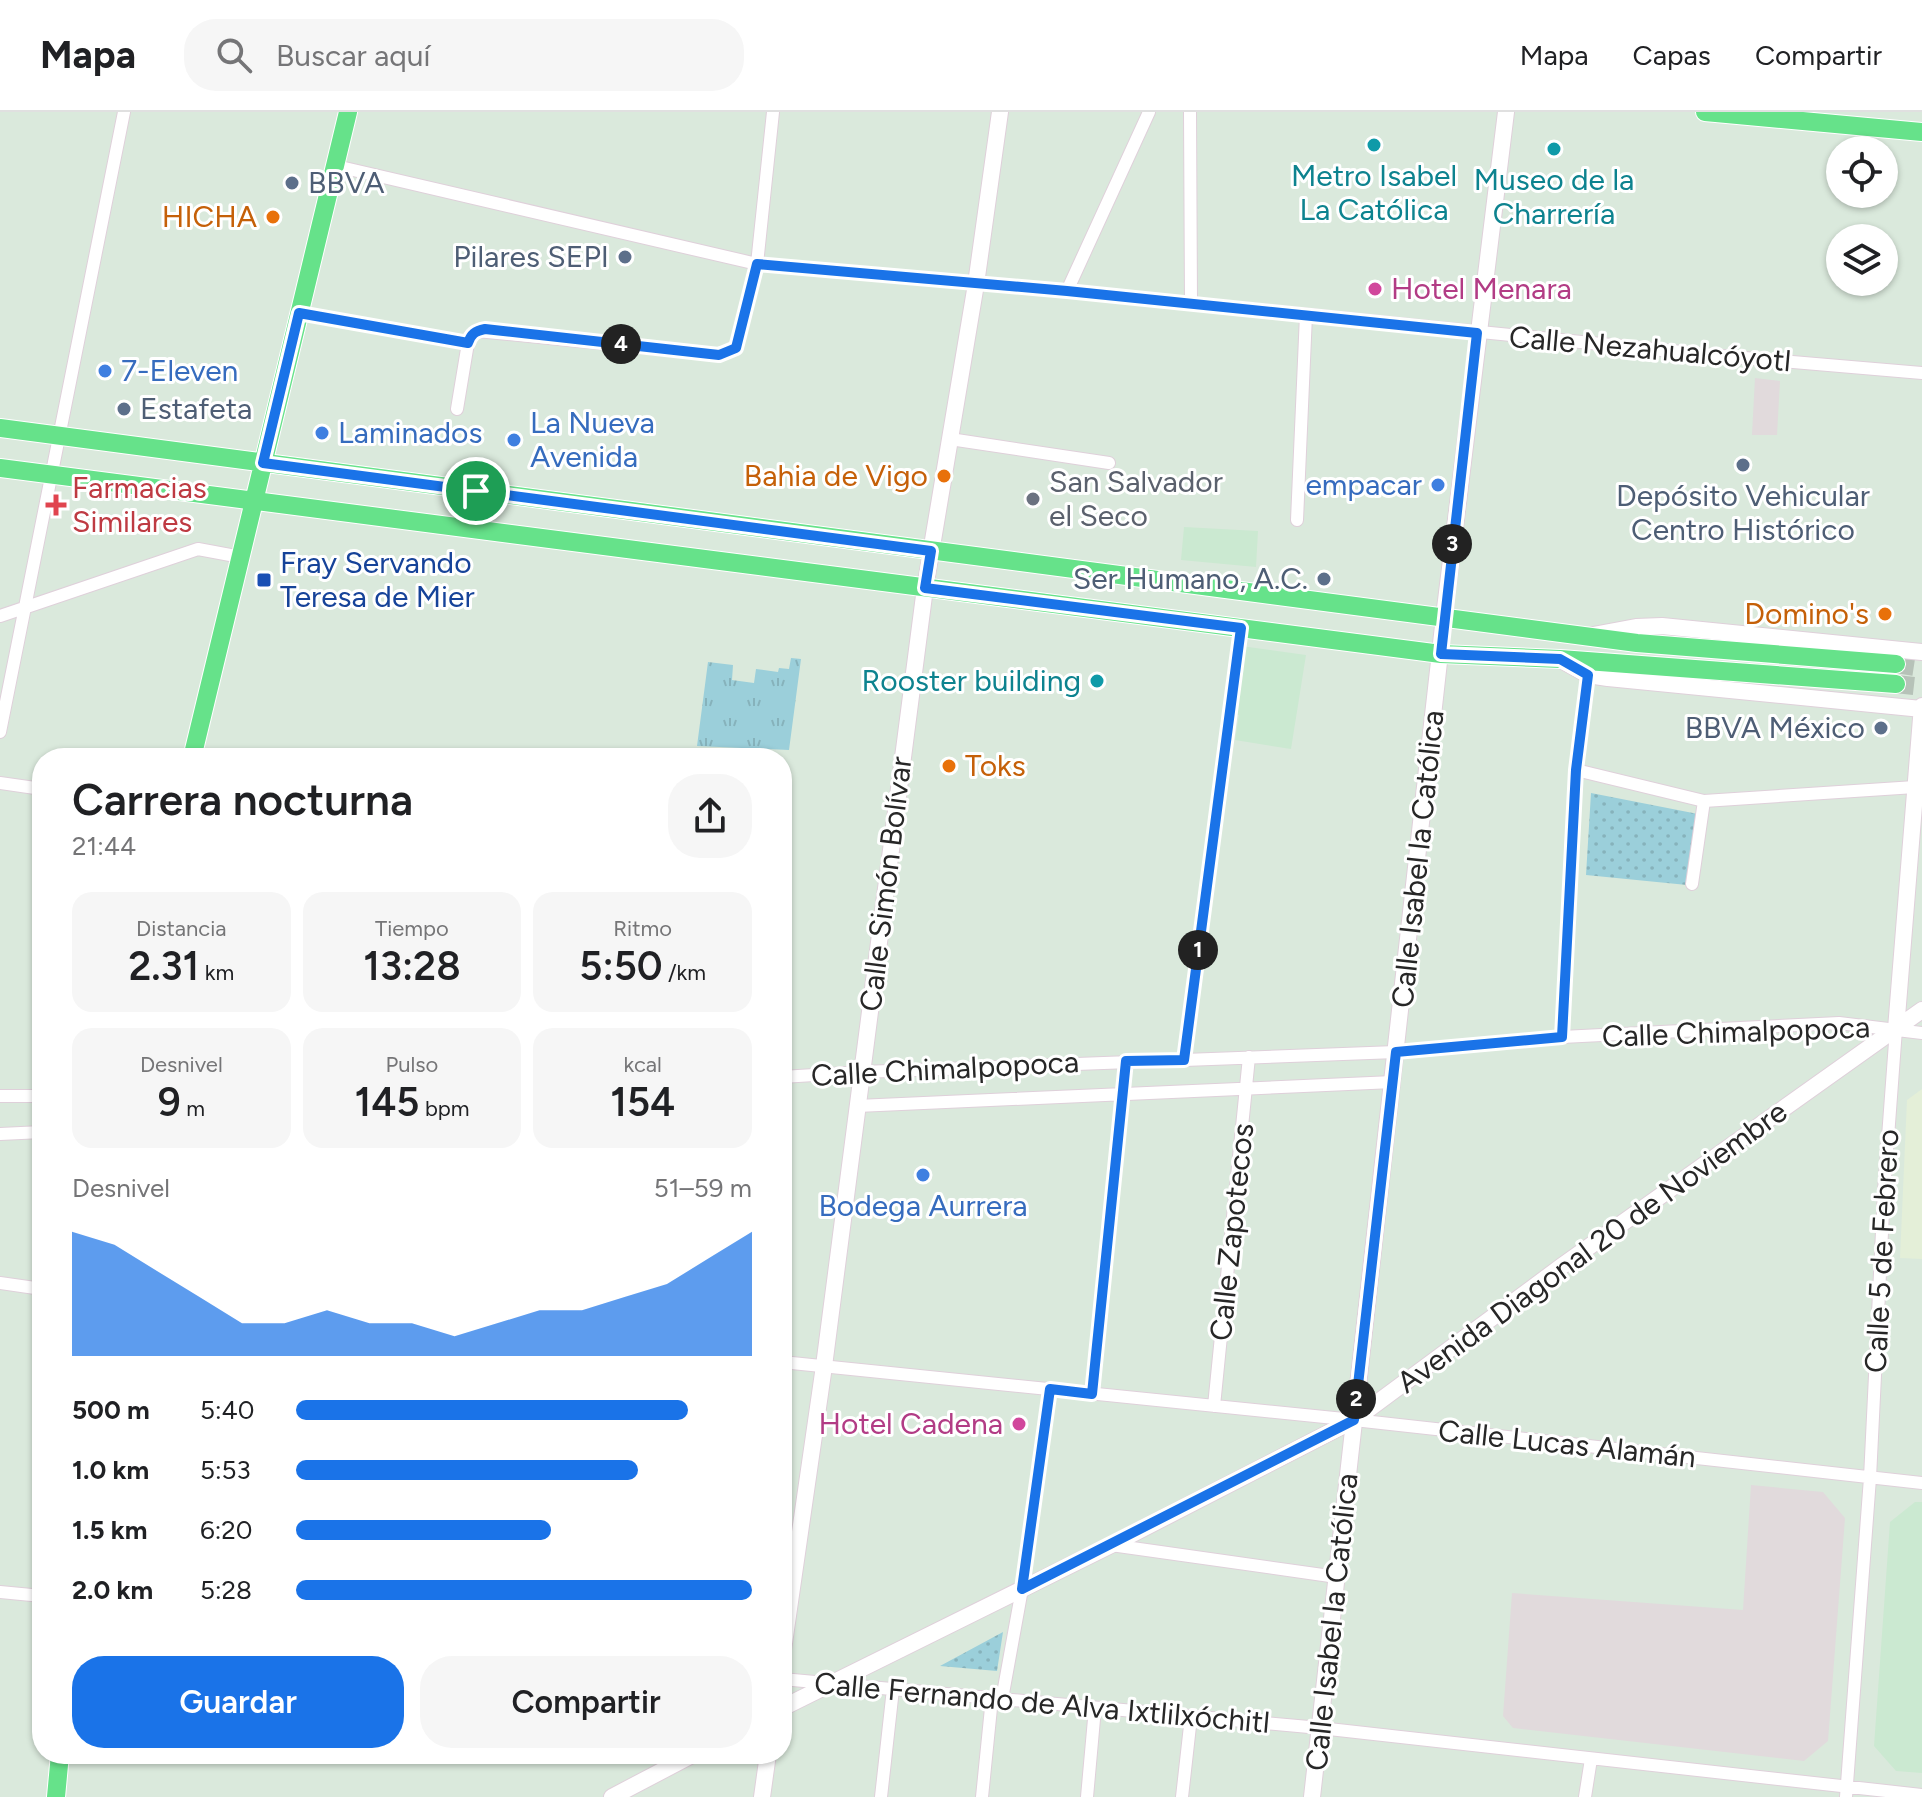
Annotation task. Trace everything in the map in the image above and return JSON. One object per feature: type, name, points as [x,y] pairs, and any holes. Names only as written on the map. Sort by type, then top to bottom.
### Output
[{"type":"main road","points":[[194,748],[348,112]]},
{"type":"main road","points":[[1705,112],[1922,132]]},
{"type":"main road","points":[[0,428],[1637,643],[1896,664]]},
{"type":"main road","points":[[0,468],[1441,654],[1560,659],[1896,684]]},
{"type":"main road","points":[[56,1797],[59,1764]]},
{"type":"street","points":[[0,732],[124,112]]},
{"type":"street","points":[[457,409],[470,336],[485,329],[719,355],[736,348],[757,264],[773,112]]},
{"type":"street","name":"Calle Simón Bolívar","points":[[792,1588],[824,1366],[925,588],[976,284],[1000,112]]},
{"type":"street","points":[[1067,291],[1149,112]]},
{"type":"street","points":[[1190,112],[1191,303]]},
{"type":"street","name":"Calle Isabel la Católica","points":[[1312,1797],[1444,617],[1506,112]]},
{"type":"street","name":"Calle Nezahualcóyotl","points":[[336,166],[757,264],[1922,373]]},
{"type":"street","points":[[299,313],[468,343]]},
{"type":"street","points":[[1297,520],[1306,315]]},
{"type":"street","points":[[950,439],[1109,463]]},
{"type":"street","points":[[0,616],[198,549],[241,557]]},
{"type":"street","points":[[1591,636],[1636,627],[1662,626],[1922,652]]},
{"type":"street","points":[[1184,1060],[1241,628]]},
{"type":"street","points":[[1560,659],[1588,675],[1922,708]]},
{"type":"street","points":[[1562,1037],[1576,770],[1588,675]]},
{"type":"street","name":"Calle 5 de Febrero","points":[[1847,1792],[1870,1478],[1884,1191],[1922,708]]},
{"type":"street","points":[[1576,770],[1704,801],[1915,787]]},
{"type":"street","points":[[0,783],[32,788]]},
{"type":"street","points":[[1692,884],[1704,801]]},
{"type":"street","name":"Avenida Diagonal 20 de Noviembre","points":[[792,1703],[1354,1420],[1562,1266],[1922,1010]]},
{"type":"street","name":"Calle Chimalpopoca","points":[[792,1076],[1396,1052],[1562,1037],[1839,1023],[1922,1033]]},
{"type":"street","name":"Calle Zapotecos","points":[[1214,1406],[1249,1057]]},
{"type":"street","points":[[1092,1394],[1126,1061]]},
{"type":"street","name":"Calle Chimalpopoca","points":[[857,1106],[1393,1082]]},
{"type":"street","points":[[0,1096],[32,1096]]},
{"type":"street","points":[[0,1134],[32,1132]]},
{"type":"street","points":[[0,1283],[32,1288]]},
{"type":"street","name":"Calle Lucas Alamán","points":[[792,1363],[1354,1420],[1922,1483]]},
{"type":"street","points":[[982,1797],[997,1699],[1022,1589],[1050,1389]]},
{"type":"street","points":[[1111,1545],[1337,1577]]},
{"type":"street","points":[[0,1592],[32,1595]]},
{"type":"street","name":"Calle Fernando de Alva Ixtlilxóchitl","points":[[792,1680],[1320,1728],[1847,1792],[1922,1795]]},
{"type":"street","points":[[881,1797],[893,1689]]},
{"type":"street","points":[[1087,1797],[1095,1708]]},
{"type":"street","points":[[1182,1797],[1191,1717]]},
{"type":"street","points":[[1585,1797],[1591,1759]]},
{"type":"street","points":[[612,1797],[675,1764]]},
{"type":"street","points":[[762,1797],[767,1764]]},
{"type":"shaded area","points":[[1755,378],[1780,381],[1777,435],[1752,435]]},
{"type":"shaded area","points":[[1184,527],[1258,531],[1256,567],[1181,560]]},
{"type":"shaded area","points":[[1241,646],[1306,655],[1291,749],[1235,740],[1239,715],[1229,713]]},
{"type":"shaded area","points":[[1922,1089],[1922,1259],[1900,1258],[1907,1100]]},
{"type":"shaded area","points":[[1751,1485],[1823,1492],[1845,1518],[1828,1741],[1804,1761],[1513,1728],[1503,1716],[1512,1593],[1743,1610]]},
{"type":"shaded area","points":[[1915,1502],[1922,1502],[1922,1773],[1896,1771],[1874,1746],[1890,1522]]},
{"type":"green space","points":[[791,658],[801,659],[789,748],[697,746],[708,662],[733,665],[732,680],[754,683],[756,669],[778,672],[779,668],[789,669]]},
{"type":"green space","points":[[1591,793],[1698,814],[1687,885],[1586,875]]},
{"type":"green space","points":[[1003,1632],[997,1671],[940,1666]]},
{"type":"tunnel","points":[[1896,664],[1922,668]]},
{"type":"tunnel","points":[[1896,684],[1922,687]]},
{"type":"place","name":"Metro Isabel La Católica","points":[[1374,145]]},
{"type":"place","name":"Museo de la Charrería","points":[[1554,149]]},
{"type":"place","name":"BBVA","points":[[292,183]]},
{"type":"place","name":"HICHA","points":[[273,217]]},
{"type":"place","name":"Pilares SEPI","points":[[625,257]]},
{"type":"place","name":"Hotel Menara","points":[[1375,289]]},
{"type":"place","name":"7-Eleven","points":[[105,371]]},
{"type":"place","name":"Estafeta","points":[[124,409]]},
{"type":"place","name":"Laminados","points":[[322,433]]},
{"type":"place","name":"La Nueva Avenida","points":[[514,440]]},
{"type":"place","name":"Depósito Vehicular Centro Histórico","points":[[1743,465]]},
{"type":"place","name":"Bahia de Vigo","points":[[944,476]]},
{"type":"place","name":"empacar","points":[[1438,485]]},
{"type":"place","name":"San Salvador el Seco","points":[[1033,499]]},
{"type":"place","name":"Farmacias Similares","points":[[56,505]]},
{"type":"place","name":"Ser Humano, A.C.","points":[[1324,579]]},
{"type":"place","name":"Fray Servando Teresa de Mier","points":[[264,580]]},
{"type":"place","name":"Domino's","points":[[1885,614]]},
{"type":"place","name":"Rooster building","points":[[1097,681]]},
{"type":"place","name":"BBVA México","points":[[1881,728]]},
{"type":"place","name":"Toks","points":[[949,766]]},
{"type":"place","name":"Bodega Aurrera","points":[[923,1175]]},
{"type":"place","name":"Hotel Cadena","points":[[1019,1424]]},
{"type":"route","points":[[757,264],[1067,291],[1477,333],[1441,654],[1560,659],[1588,675],[1576,770],[1562,1037],[1396,1052],[1354,1420],[1022,1589],[1050,1389],[1092,1394],[1126,1061],[1184,1060],[1241,628],[925,588],[931,551],[476,491],[263,463],[299,313],[468,343],[470,336],[485,329],[719,355],[736,348],[757,264]]}]
